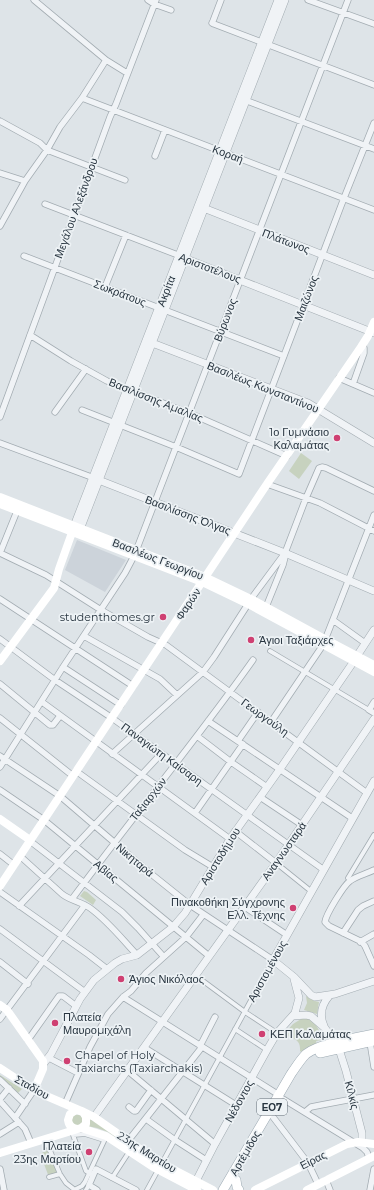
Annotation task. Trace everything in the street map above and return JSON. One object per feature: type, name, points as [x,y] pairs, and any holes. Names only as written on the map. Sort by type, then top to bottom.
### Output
[{"type":"main road","name":"Φαρών","points":[[0,886],[234,533],[372,332],[374,322]]},
{"type":"main road","name":"Βασιλέως Γεωργίου","points":[[0,497],[76,530],[204,580],[324,642],[355,659],[374,672]]},
{"type":"main road","name":"Βασιλέως Γεωργίου","points":[[0,504],[76,530]]},
{"type":"main road","name":"Ακρίτα","points":[[0,661],[52,591],[59,569],[76,530]]},
{"type":"main road","name":"Βασιλέως Γεωργίου","points":[[249,602],[266,607],[324,642]]},
{"type":"main road","name":"Βασιλέως Γεωργίου","points":[[355,659],[374,665]]},
{"type":"main road","points":[[0,819],[30,840]]},
{"type":"main road","points":[[3,1008],[42,1058],[46,1060]]},
{"type":"main road","name":"Αρτέμιδος","points":[[337,1046],[374,1034]]},
{"type":"main road","name":"Αρτέμιδος","points":[[223,1190],[281,1097],[298,1064],[307,1054],[321,1046],[337,1046],[372,1042]]},
{"type":"main road","name":"Αριστοδήμου","points":[[34,1090],[46,1060]]},
{"type":"main road","name":"Σταδίου","points":[[0,1068],[34,1090],[65,1104]]},
{"type":"main road","name":"Αρτέμιδος","points":[[230,1190],[273,1117],[281,1097]]},
{"type":"main road","points":[[65,1104],[68,1109],[70,1126],[74,1129],[80,1129]]},
{"type":"main road","name":"23ης Μαρτίου","points":[[65,1104],[94,1117],[128,1141],[160,1167]]},
{"type":"main road","points":[[0,1153],[80,1129],[86,1124],[87,1120],[85,1114],[76,1110],[72,1112],[58,1135]]},
{"type":"main road","name":"23ης Μαρτίου","points":[[80,1129],[105,1138],[194,1187],[213,1190]]},
{"type":"main road","name":"Είρας","points":[[255,1190],[344,1145],[358,1143],[374,1144]]},
{"type":"main road","points":[[307,1190],[372,1157]]},
{"type":"main road","points":[[236,1180],[239,1190]]},
{"type":"street","points":[[34,0],[106,60],[127,73]]},
{"type":"street","points":[[148,0],[171,10]]},
{"type":"street","points":[[220,0],[212,23],[374,85]]},
{"type":"street","name":"Ακρίτα","points":[[265,43],[278,0]]},
{"type":"street","name":"Ακρίτα","points":[[76,530],[222,152],[265,43],[285,0]]},
{"type":"street","points":[[308,0],[374,24]]},
{"type":"street","name":"Βύρωνος","points":[[0,767],[2,758],[21,735],[63,667],[125,573],[135,553],[348,0]]},
{"type":"street","name":"Μεγάλου Αλεξάνδρου","points":[[0,417],[2,405],[30,335],[91,167],[155,2]]},
{"type":"street","points":[[0,226],[25,181],[106,60]]},
{"type":"street","name":"Κοραή","points":[[82,98],[374,210]]},
{"type":"street","points":[[243,100],[374,149]]},
{"type":"street","points":[[0,121],[40,143],[47,150],[125,180]]},
{"type":"street","name":"Μαιζώνος","points":[[176,447],[239,474],[374,123]]},
{"type":"street","points":[[155,156],[165,130]]},
{"type":"street","points":[[0,173],[25,181]]},
{"type":"street","name":"Αριστοτέλους","points":[[45,204],[304,304],[372,332]]},
{"type":"street","name":"Πλάτωνος","points":[[201,207],[374,275]]},
{"type":"street","points":[[105,288],[126,235]]},
{"type":"street","name":"Σωκράτους","points":[[24,256],[284,356]]},
{"type":"street","name":"Βασιλίσσης Αμαλίας","points":[[30,335],[108,381],[286,456]]},
{"type":"street","name":"Βασιλέως Κωνσταντίνου","points":[[149,341],[308,403],[374,443]]},
{"type":"street","points":[[353,384],[364,353],[363,344]]},
{"type":"street","points":[[55,412],[86,369]]},
{"type":"street","points":[[339,378],[374,394]]},
{"type":"street","points":[[82,410],[176,447]]},
{"type":"street","name":"Βασιλίσσης Όλγας","points":[[0,442],[285,553],[374,591]]},
{"type":"street","points":[[112,754],[203,672],[214,657],[249,602],[285,553],[317,471],[322,467],[326,468],[374,491]]},
{"type":"street","points":[[267,484],[306,498],[371,530]]},
{"type":"street","points":[[0,553],[17,511]]},
{"type":"street","points":[[271,722],[324,642],[348,580],[371,530],[374,515]]},
{"type":"street","name":"Γεωργούλη","points":[[0,553],[46,575],[101,610],[148,637],[162,642],[367,793]]},
{"type":"street","points":[[266,607],[283,565],[285,553]]},
{"type":"street","points":[[0,599],[133,686]]},
{"type":"street","points":[[333,620],[365,643]]},
{"type":"street","name":"Αριστοδήμου","points":[[46,1060],[84,992],[94,980],[122,959],[137,955],[152,944],[173,927],[190,905],[230,838],[335,690],[374,630]]},
{"type":"street","points":[[84,636],[164,682],[177,695]]},
{"type":"street","name":"Παναγιώτη Καίσαρη","points":[[0,639],[55,680],[112,718],[324,870]]},
{"type":"street","points":[[270,651],[372,712],[374,702]]},
{"type":"street","name":"Ταξιαρχών","points":[[72,900],[114,842],[198,736],[253,660]]},
{"type":"street","points":[[63,667],[121,704]]},
{"type":"street","points":[[0,684],[51,725],[53,725],[60,716]]},
{"type":"street","points":[[42,702],[230,838]]},
{"type":"street","points":[[238,741],[258,712]]},
{"type":"street","points":[[0,718],[75,774],[136,814],[185,850],[213,867]]},
{"type":"street","name":"Αναγνωσταρά","points":[[94,1117],[128,1072],[289,845],[374,719]]},
{"type":"street","points":[[208,721],[352,818]]},
{"type":"street","points":[[198,736],[231,762],[267,787]]},
{"type":"street","points":[[195,813],[243,744]]},
{"type":"street","points":[[19,906],[161,754]]},
{"type":"street","name":"Νικηταρά","points":[[2,758],[60,796],[203,915],[273,960]]},
{"type":"street","name":"Αριστομένους","points":[[147,1190],[374,780]]},
{"type":"street","name":"Αβίας","points":[[0,790],[44,820],[209,956]]},
{"type":"street","points":[[260,797],[302,825]]},
{"type":"street","points":[[235,831],[312,892]]},
{"type":"street","points":[[348,878],[374,835]]},
{"type":"street","points":[[30,840],[122,912],[163,956]]},
{"type":"street","points":[[0,854],[14,865]]},
{"type":"street","points":[[20,856],[62,894],[85,905],[107,923],[137,955]]},
{"type":"street","points":[[374,870],[352,880],[347,884],[327,914],[325,922],[329,926],[365,946],[374,966]]},
{"type":"street","points":[[0,892],[107,969]]},
{"type":"street","points":[[343,933],[358,910],[374,901]]},
{"type":"street","points":[[0,1019],[3,1008],[28,984],[85,905]]},
{"type":"street","points":[[245,907],[287,936]]},
{"type":"street","points":[[65,1104],[91,1045],[108,1014],[163,956],[186,937],[203,915]]},
{"type":"street","points":[[0,929],[84,992]]},
{"type":"street","points":[[360,942],[374,934]]},
{"type":"street","points":[[273,960],[315,997],[330,995],[374,981]]},
{"type":"street","points":[[0,962],[28,984]]},
{"type":"street","points":[[196,976],[245,1012],[277,1033]]},
{"type":"street","points":[[293,1016],[299,1000],[294,977]]},
{"type":"street","points":[[325,1028],[321,1011],[324,1003],[330,995]]},
{"type":"street","points":[[28,1040],[59,996],[63,996],[76,1006]]},
{"type":"street","points":[[123,997],[281,1097],[358,1143],[372,1157]]},
{"type":"street","points":[[293,1016],[309,1015],[317,1020],[325,1028],[337,1046]]},
{"type":"street","name":"Νέδοντος","points":[[194,1187],[206,1160],[267,1050],[277,1033],[293,1016]]},
{"type":"street","points":[[128,1141],[201,1047],[215,1017]]},
{"type":"street","points":[[235,1029],[267,1050]]},
{"type":"street","points":[[372,1042],[374,1067]]},
{"type":"street","name":"Κιλκίς","points":[[337,1046],[362,1133],[358,1143]]},
{"type":"street","points":[[145,1048],[236,1105]]},
{"type":"street","points":[[46,1060],[78,1073]]},
{"type":"street","points":[[128,1072],[215,1144]]},
{"type":"street","name":"Σταδίου","points":[[0,1080],[25,1104]]},
{"type":"street","points":[[9,1088],[0,1100],[24,1129],[31,1143]]},
{"type":"street","points":[[0,1134],[17,1120],[34,1090]]},
{"type":"street","points":[[129,1107],[136,1111],[151,1090]]},
{"type":"street","points":[[306,1112],[313,1107],[374,1095]]},
{"type":"street","points":[[273,1117],[322,1182],[330,1190]]},
{"type":"street","points":[[146,1119],[206,1160]]},
{"type":"street","points":[[97,1190],[88,1187],[92,1172],[105,1138],[85,1134],[73,1135],[86,1171],[92,1172],[112,1178],[136,1190]]},
{"type":"street","points":[[45,1139],[60,1174],[66,1183],[74,1190],[83,1184],[92,1172]]},
{"type":"street","points":[[112,1178],[129,1152]]},
{"type":"street","points":[[0,1169],[1,1190]]},
{"type":"street","points":[[370,1190],[374,1169]]},
{"type":"street","points":[[49,1177],[60,1174]]},
{"type":"shaded area","points":[[77,540],[126,560],[105,592],[65,570]]},
{"type":"green space","points":[[301,453],[312,461],[299,479],[289,471]]},
{"type":"green space","points":[[84,891],[96,900],[93,905],[80,896]]},
{"type":"green space","points":[[306,996],[319,1002],[317,1014],[304,1010],[307,1003]]},
{"type":"green space","points":[[301,1019],[308,1019],[314,1022],[319,1031],[321,1040],[316,1041],[317,1044],[306,1048],[301,1052],[297,1041],[284,1034],[293,1024]]},
{"type":"green space","points":[[0,1075],[22,1089],[18,1093],[0,1078]]},
{"type":"green space","points":[[77,1114],[81,1116],[83,1120],[81,1124],[77,1126],[73,1124],[71,1120],[73,1116]]},
{"type":"green space","points":[[89,1119],[151,1159],[140,1154],[108,1132],[87,1126]]},
{"type":"green space","points":[[49,1149],[60,1174],[49,1177],[40,1154]]},
{"type":"place","name":"1ο Γυμνάσιο Καλαμάτας","points":[[337,438]]},
{"type":"place","name":"studenthomes.gr","points":[[163,617]]},
{"type":"place","name":"Άγιοι Ταξιάρχες","points":[[251,640]]},
{"type":"place","name":"Πινακοθήκη Σύγχρονης Ελλ. Τέχνης","points":[[293,908]]},
{"type":"place","name":"Άγιος Νικόλαος","points":[[121,979]]},
{"type":"place","name":"Πλατεία Μαυρομιχάλη","points":[[55,1023]]},
{"type":"place","name":"ΚΕΠ Καλαμάτας","points":[[262,1034]]},
{"type":"place","name":"Chapel of Holy Taxiarchs (Taxiarchakis)","points":[[67,1061]]},
{"type":"place","name":"Πλατεία 23ης Μαρτίου","points":[[89,1152]]}]
